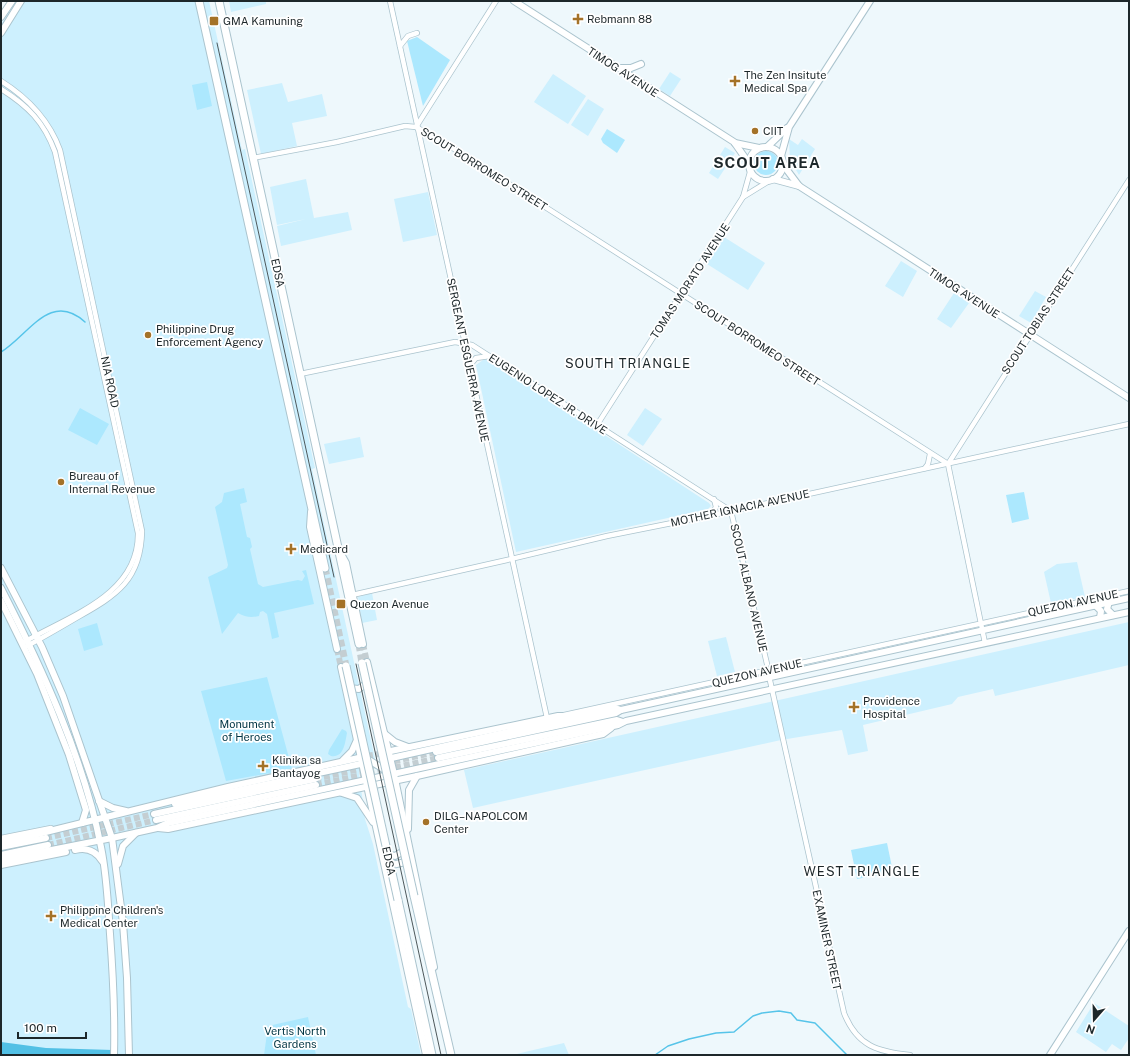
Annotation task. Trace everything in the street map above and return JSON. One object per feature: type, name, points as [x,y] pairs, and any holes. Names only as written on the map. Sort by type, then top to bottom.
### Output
[{"type":"highway","name":"EDSA","points":[[200,1],[325,568]]},
{"type":"highway","name":"EDSA","points":[[219,1],[341,565],[361,644]]},
{"type":"highway","name":"EDSA","points":[[365,662],[414,896],[451,1055]]},
{"type":"highway","name":"EDSA","points":[[344,667],[432,1055]]},
{"type":"main road","points":[[1,17],[12,1]]},
{"type":"main road","points":[[1,33],[22,1]]},
{"type":"main road","name":"TIMOG AVENUE","points":[[514,1],[734,142],[759,148]]},
{"type":"main road","points":[[767,147],[789,127],[870,1]]},
{"type":"main road","points":[[616,67],[631,68],[641,64]]},
{"type":"main road","points":[[782,159],[775,150],[767,147],[759,148],[753,152],[748,162],[750,172],[757,179],[771,180],[781,172],[782,159],[789,127]]},
{"type":"main road","name":"TIMOG AVENUE","points":[[734,142],[748,162]]},
{"type":"main road","name":"TIMOG AVENUE","points":[[782,159],[787,170],[799,186],[1129,398]]},
{"type":"main road","name":"TIMOG AVENUE","points":[[771,180],[799,186]]},
{"type":"main road","name":"EDSA","points":[[311,510],[310,527],[337,649]]},
{"type":"main road","name":"EDSA","points":[[337,545],[346,563],[361,644]]},
{"type":"main road","points":[[1,568],[37,638],[63,696],[112,838],[121,906],[127,978],[129,1055]]},
{"type":"main road","points":[[1,588],[57,707],[82,777],[100,840],[109,907],[113,984],[114,1055]]},
{"type":"main road","name":"QUEZON AVENUE","points":[[1,860],[112,838],[157,828],[168,823],[392,778],[614,726],[623,722],[772,689],[983,633],[1129,598]]},
{"type":"main road","points":[[1,601],[26,643],[69,756],[86,810],[82,823]]},
{"type":"main road","points":[[1109,602],[1107,608],[1113,615]]},
{"type":"main road","points":[[1095,605],[1101,611],[1100,618]]},
{"type":"main road","name":"QUEZON AVENUE","points":[[623,722],[617,720],[437,755],[769,676],[983,633],[1100,618],[1129,612]]},
{"type":"main road","name":"EDSA","points":[[365,662],[384,733],[392,778],[407,835],[436,974],[438,998]]},
{"type":"main road","name":"EDSA","points":[[344,667],[345,685],[357,738],[365,759],[367,783],[426,1055]]},
{"type":"main road","points":[[345,685],[350,689],[360,689],[367,684],[370,679]]},
{"type":"main road","points":[[347,693],[352,700],[365,759]]},
{"type":"main road","points":[[589,714],[605,707]]},
{"type":"main road","name":"QUEZON AVENUE","points":[[387,755],[615,708],[621,710]]},
{"type":"main road","points":[[558,716],[575,716]]},
{"type":"main road","name":"QUEZON AVENUE","points":[[387,755],[413,747],[558,716]]},
{"type":"main road","name":"QUEZON AVENUE","points":[[392,778],[417,776],[603,734],[614,726]]},
{"type":"main road","points":[[384,733],[397,744],[413,747]]},
{"type":"main road","points":[[341,762],[352,752],[357,738]]},
{"type":"main road","points":[[146,808],[155,808],[365,759]]},
{"type":"main road","points":[[1,843],[228,787],[341,762],[365,759],[392,778]]},
{"type":"main road","points":[[407,835],[409,790],[417,776]]},
{"type":"main road","points":[[155,817],[315,782]]},
{"type":"main road","name":"QUEZON AVENUE","points":[[157,828],[168,829],[339,792],[367,783]]},
{"type":"main road","points":[[339,792],[357,798],[376,826]]},
{"type":"main road","points":[[99,801],[116,809],[132,811]]},
{"type":"main road","points":[[117,869],[122,848],[136,832]]},
{"type":"main road","points":[[1,847],[46,838]]},
{"type":"main road","points":[[1,855],[48,845]]},
{"type":"main road","points":[[382,851],[388,855],[395,856],[405,851],[409,846]]},
{"type":"main road","name":"QUEZON AVENUE","points":[[1,865],[52,854],[61,849]]},
{"type":"main road","points":[[52,854],[81,849],[90,850],[99,856],[104,869]]},
{"type":"main road","points":[[386,870],[392,864],[412,861]]},
{"type":"main road","points":[[109,907],[121,906]]},
{"type":"main road","points":[[1050,1055],[1129,931]]},
{"type":"street","name":"SERGEANT ESGUERRA AVENUE","points":[[390,1],[416,127],[547,718]]},
{"type":"street","points":[[416,127],[496,1]]},
{"type":"street","points":[[400,46],[408,36],[417,33]]},
{"type":"street","name":"NIA ROAD","points":[[1,81],[26,99],[36,110],[50,128],[60,150],[142,531],[137,564],[129,580],[121,589],[107,601],[26,643]]},
{"type":"street","name":"NIA ROAD","points":[[1,88],[29,110],[46,130],[55,152],[138,533],[135,554],[130,569],[114,590],[102,599],[37,638]]},
{"type":"street","name":"SCOUT BORROMEO STREET","points":[[253,158],[337,142],[405,126],[416,127],[448,145],[930,454],[948,464]]},
{"type":"street","name":"TOMAS MORATO AVENUE","points":[[598,425],[743,197],[750,172]]},
{"type":"street","name":"TOMAS MORATO AVENUE","points":[[743,197],[771,180]]},
{"type":"street","name":"SCOUT TOBIAS STREET","points":[[948,464],[1129,180]]},
{"type":"street","name":"EUGENIO LOPEZ JR. DRIVE","points":[[300,374],[455,342],[472,345],[731,511]]},
{"type":"street","points":[[469,366],[476,358],[490,356]]},
{"type":"street","name":"MOTHER IGNACIA AVENUE","points":[[352,595],[607,536],[731,511],[1129,424]]},
{"type":"street","points":[[924,468],[928,464],[930,454]]},
{"type":"street","points":[[948,464],[983,633]]},
{"type":"street","points":[[712,515],[716,507],[714,499]]},
{"type":"street","name":"SCOUT ALBANO AVENUE","points":[[731,511],[767,664]]},
{"type":"street","name":"QUEZON AVENUE","points":[[558,716],[983,633],[1129,591]]},
{"type":"street","points":[[769,676],[772,689]]},
{"type":"street","name":"EXAMINER STREET","points":[[772,689],[844,1014],[854,1033],[872,1048],[887,1052],[910,1055]]},
{"type":"street","points":[[1,838],[42,829],[64,827]]},
{"type":"shaded area","points":[[16,1],[209,1],[242,150],[245,149],[315,468],[312,469],[377,768],[359,772],[365,819],[373,844],[408,1007],[411,1009],[421,1055],[1,1055],[1,24]]},
{"type":"shaded area","points":[[229,1],[266,1],[266,4],[231,12]]},
{"type":"shaded area","points":[[670,72],[681,79],[670,96],[659,89]]},
{"type":"shaded area","points":[[553,74],[586,96],[568,124],[534,102]]},
{"type":"shaded area","points":[[282,83],[288,102],[322,94],[327,116],[292,123],[297,146],[261,154],[247,90]]},
{"type":"shaded area","points":[[588,99],[604,109],[588,136],[571,125]]},
{"type":"shaded area","points":[[789,139],[798,145],[802,139],[815,149],[799,175],[790,160]]},
{"type":"shaded area","points":[[725,147],[735,153],[718,179],[709,173]]},
{"type":"shaded area","points":[[306,179],[314,218],[348,212],[352,230],[281,246],[277,226],[306,219],[277,225],[270,187]]},
{"type":"shaded area","points":[[428,192],[437,235],[403,242],[394,199]]},
{"type":"shaded area","points":[[724,237],[765,263],[748,290],[707,264]]},
{"type":"shaded area","points":[[901,261],[917,271],[903,297],[885,286]]},
{"type":"shaded area","points":[[1035,291],[1046,297],[1031,323],[1019,316]]},
{"type":"shaded area","points":[[954,293],[969,303],[951,328],[937,319]]},
{"type":"shaded area","points":[[488,359],[709,503],[711,506],[708,509],[516,552],[476,365],[483,360]]},
{"type":"shaded area","points":[[645,408],[662,419],[643,446],[627,435]]},
{"type":"shaded area","points":[[360,437],[364,457],[329,464],[324,444]]},
{"type":"shaded area","points":[[1077,562],[1085,597],[1051,603],[1044,572],[1057,564]]},
{"type":"shaded area","points":[[372,593],[377,620],[362,623],[358,597]]},
{"type":"shaded area","points":[[1129,622],[1129,665],[995,696],[993,689],[958,697],[952,704],[863,725],[868,751],[848,755],[842,730],[781,740],[473,808],[464,770]]},
{"type":"shaded area","points":[[726,637],[735,672],[717,676],[708,641]]},
{"type":"shaded area","points":[[1094,1003],[1129,1026],[1129,1038],[1121,1050],[1112,1044],[1106,1052],[1076,1032]]},
{"type":"shaded area","points":[[1,1042],[46,1048],[113,1050],[112,1055],[1,1055]]},
{"type":"shaded area","points":[[564,1043],[569,1055],[513,1055],[529,1051]]},
{"type":"green space","points":[[417,37],[450,60],[423,106],[407,41]]},
{"type":"green space","points":[[207,82],[212,106],[197,110],[192,85]]},
{"type":"green space","points":[[607,129],[625,140],[617,153],[603,143],[601,139]]},
{"type":"green space","points":[[766,151],[771,152],[777,158],[777,168],[771,174],[766,175],[761,174],[755,168],[754,163],[755,158],[761,152]]},
{"type":"green space","points":[[80,408],[109,424],[97,445],[68,430]]},
{"type":"green space","points":[[244,488],[247,502],[240,504],[247,537],[250,538],[252,547],[250,549],[258,584],[263,587],[298,580],[302,581],[305,576],[302,571],[306,570],[314,604],[274,613],[279,637],[272,639],[267,614],[263,611],[260,612],[259,616],[253,617],[238,613],[222,634],[208,577],[227,568],[228,565],[215,507],[222,502],[224,493]]},
{"type":"green space","points":[[1024,492],[1029,519],[1012,523],[1006,495]]},
{"type":"green space","points":[[97,623],[103,645],[84,651],[78,629]]},
{"type":"green space","name":"Monument of Heroes","points":[[267,677],[292,769],[226,781],[201,691]]},
{"type":"green space","points":[[342,729],[347,733],[343,749],[339,755],[331,756],[328,754],[329,750]]},
{"type":"green space","points":[[887,843],[893,872],[857,879],[851,850]]},
{"type":"green space","name":"Vertis North Gardens","points":[[308,1017],[316,1055],[264,1055],[268,1026]]},
{"type":"waterway","points":[[1,352],[40,319],[50,313],[61,311],[72,313],[85,322]]},
{"type":"waterway","points":[[655,1055],[668,1046],[689,1039],[716,1033],[734,1032],[753,1016],[762,1013],[779,1011],[791,1013],[797,1020],[815,1023],[847,1055]]},
{"type":"tunnel","points":[[325,568],[346,666]]},
{"type":"tunnel","points":[[359,644],[362,663]]},
{"type":"tunnel","points":[[363,644],[367,662]]},
{"type":"tunnel","points":[[337,649],[341,667]]},
{"type":"tunnel","points":[[315,779],[436,752]]},
{"type":"tunnel","points":[[367,756],[384,753]]},
{"type":"tunnel","points":[[316,785],[438,758]]},
{"type":"tunnel","points":[[46,838],[154,814]]},
{"type":"tunnel","points":[[48,845],[156,820]]},
{"type":"tram line","points":[[217,43],[334,577]]},
{"type":"tram line","points":[[356,664],[441,1055]]},
{"type":"place","name":"Rebmann 88","points":[[578,19]]},
{"type":"place","name":"GMA Kamuning","points":[[214,21]]},
{"type":"place","name":"The Zen Insitute Medical Spa","points":[[735,81]]},
{"type":"place","name":"CIIT","points":[[755,131]]},
{"type":"place","name":"Philippine Drug Enforcement Agency","points":[[148,335]]},
{"type":"place","name":"Bureau of Internal Revenue","points":[[61,482]]},
{"type":"place","name":"Medicard","points":[[291,549]]},
{"type":"place","name":"Quezon Avenue","points":[[341,604]]},
{"type":"place","name":"Providence Hospital","points":[[854,707]]},
{"type":"place","name":"Klinika sa Bantayog","points":[[263,766]]},
{"type":"place","name":"DILG–NAPOLCOM Center","points":[[426,822]]},
{"type":"place","name":"Philippine Children's Medical Center","points":[[51,916]]},
{"type":"district","name":"SCOUT AREA","points":[[767,163]]},
{"type":"district","name":"SOUTH TRIANGLE","points":[[628,363]]},
{"type":"district","name":"WEST TRIANGLE","points":[[862,871]]}]
